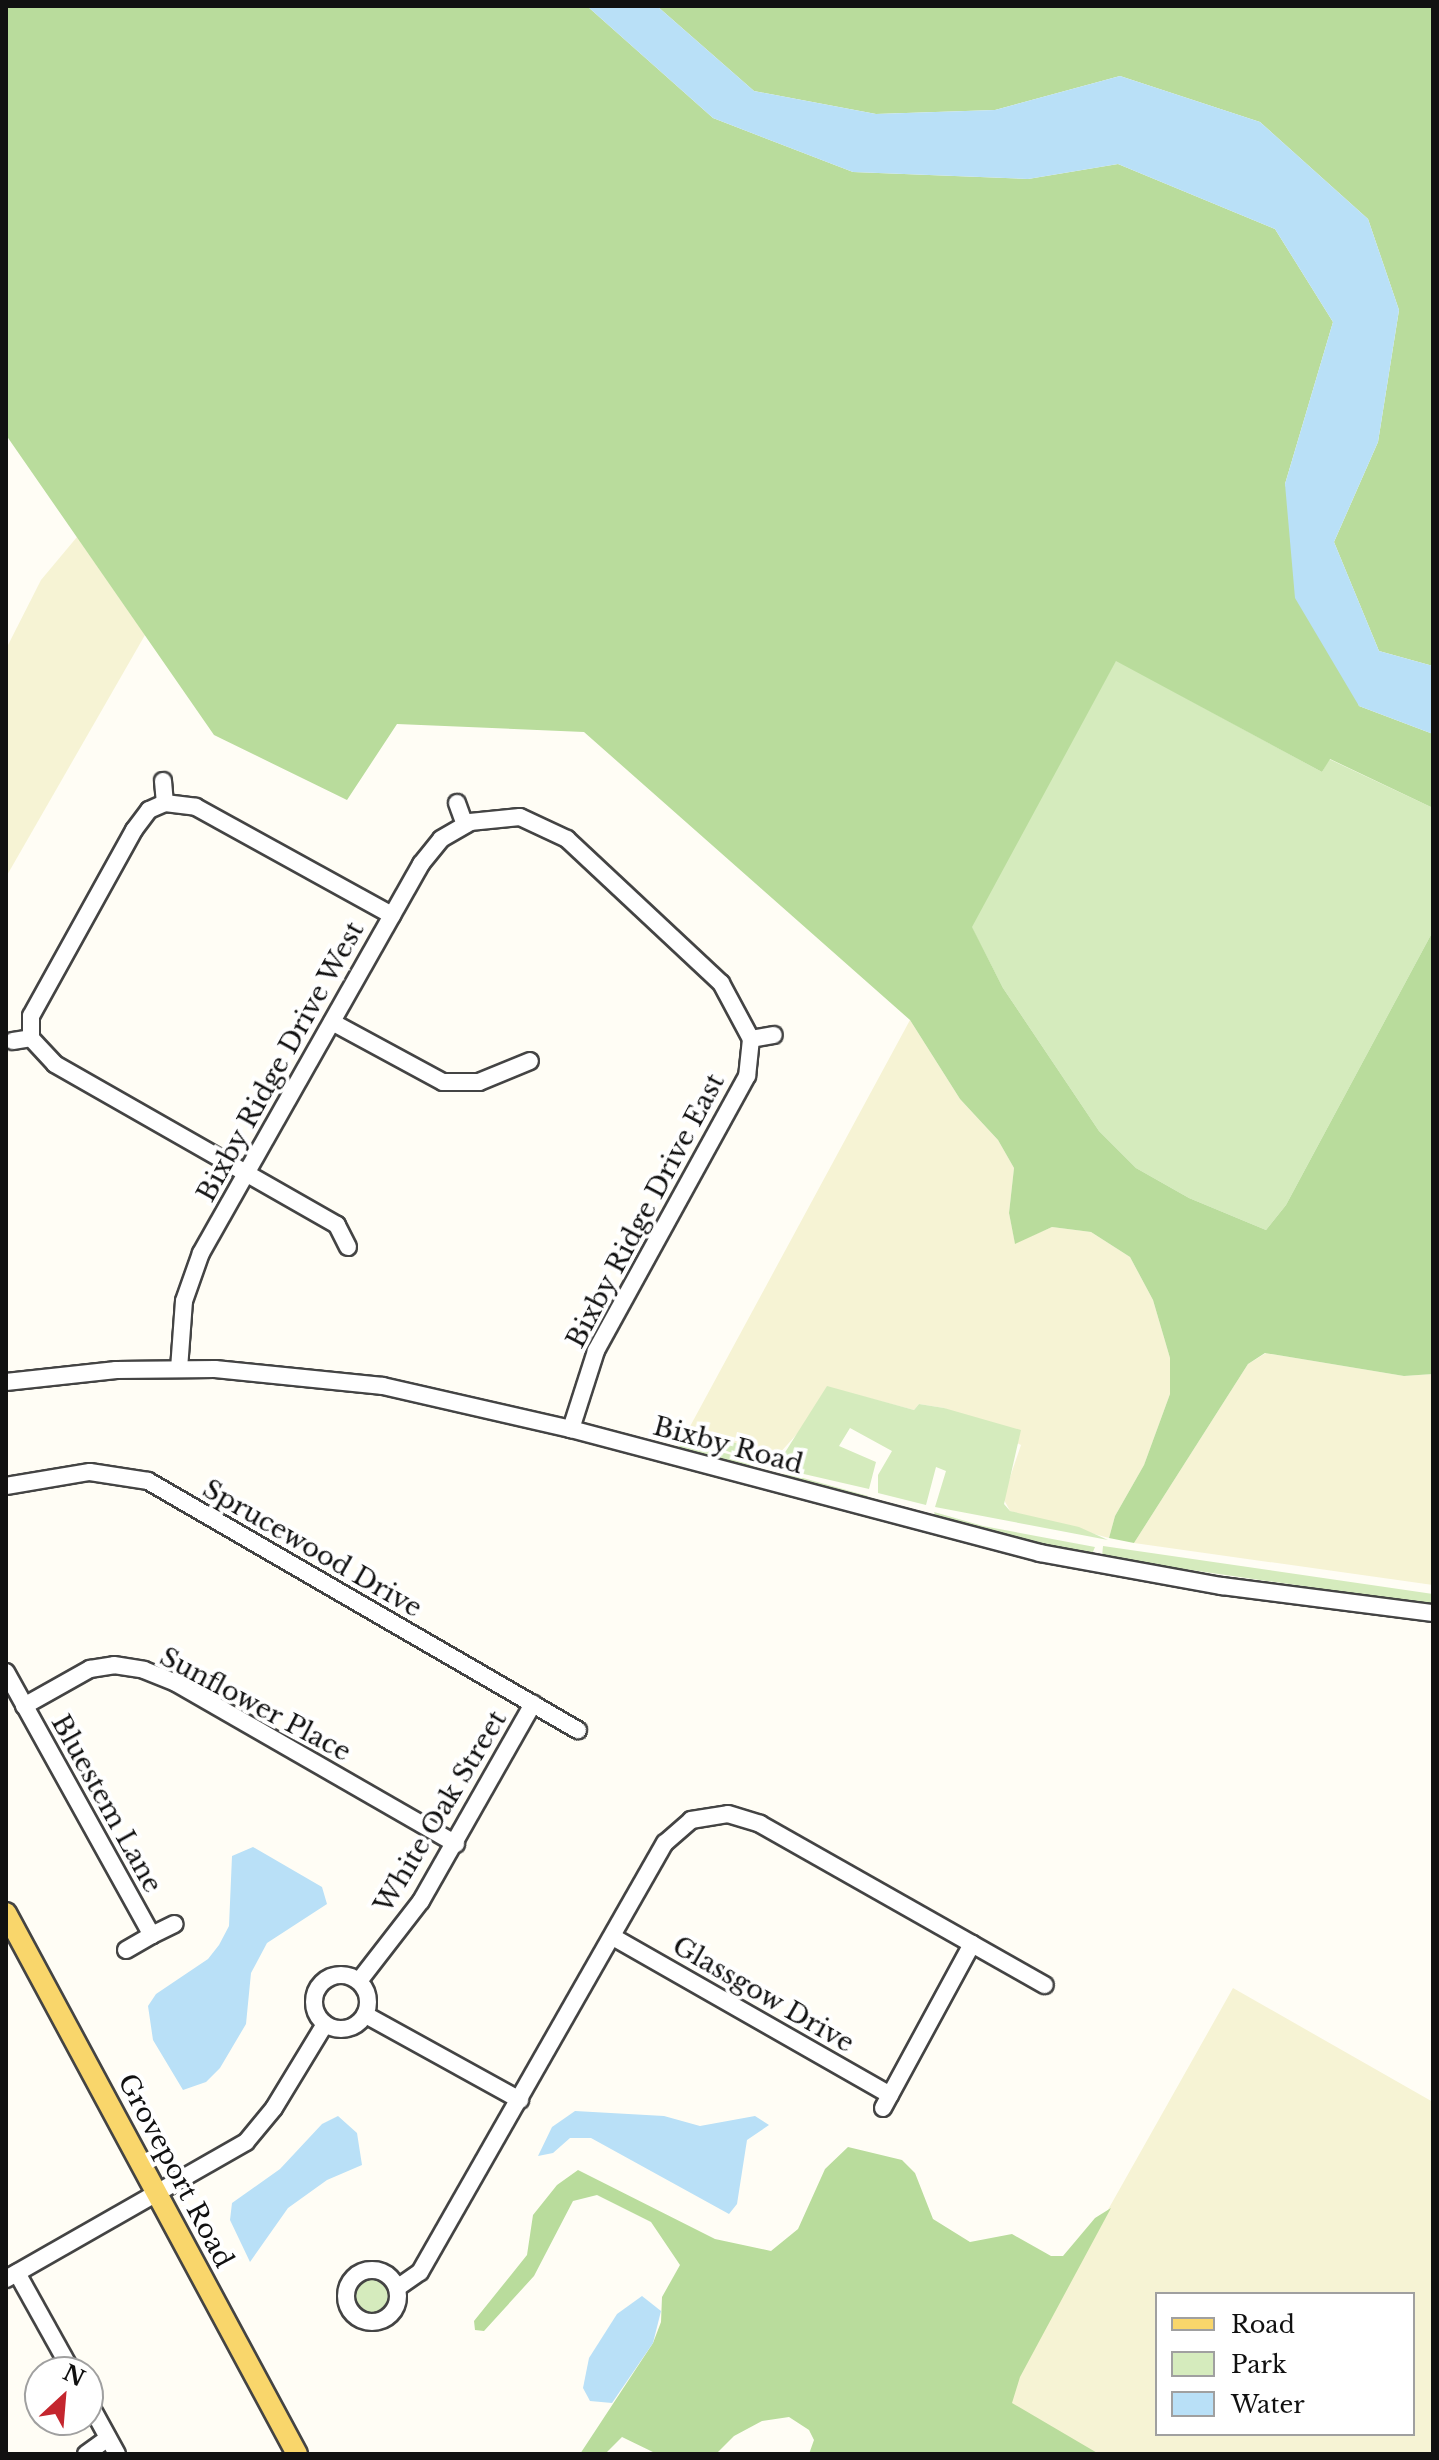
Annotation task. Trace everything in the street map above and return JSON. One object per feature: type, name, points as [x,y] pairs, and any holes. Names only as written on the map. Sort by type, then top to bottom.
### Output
[{"type":"main road","name":"Groveport Road","points":[[6,1913],[297,2454]]},
{"type":"street","points":[[163,781],[165,803]]},
{"type":"street","points":[[348,1247],[337,1225],[55,1064],[31,1038],[35,1006],[134,830],[149,810],[165,803],[196,807],[392,915]]},
{"type":"street","points":[[457,803],[465,825]]},
{"type":"street","name":"Bixby Ridge Drive West","points":[[179,1369],[179,1335],[192,1274],[246,1172],[392,915],[431,851],[465,825],[487,817],[534,820],[567,839],[721,983],[751,1039]]},
{"type":"street","points":[[332,1022],[443,1082],[479,1082],[530,1061]]},
{"type":"street","points":[[751,1039],[774,1035]]},
{"type":"street","points":[[13,1041],[31,1038]]},
{"type":"street","name":"Bixby Ridge Drive East","points":[[571,1429],[596,1351],[747,1076],[751,1039]]},
{"type":"street","name":"Bixby Road","points":[[6,1382],[179,1369],[271,1371],[383,1386],[571,1429],[1040,1553],[1222,1586],[1433,1613]]},
{"type":"street","name":"Sprucewood Drive","points":[[6,1486],[90,1472],[148,1481],[578,1730]]},
{"type":"street","name":"Sunflower Place","points":[[24,1706],[90,1669],[114,1665],[144,1670],[176,1683],[456,1844]]},
{"type":"street","name":"Bluestem Lane","points":[[6,1672],[152,1935],[175,1924]]},
{"type":"street","name":"White Oak Street","points":[[359,1981],[421,1901],[533,1704]]},
{"type":"street","points":[[397,2288],[420,2272],[674,1832],[703,1816],[728,1814],[760,1824],[1045,1985]]},
{"type":"street","points":[[126,1950],[152,1935]]},
{"type":"street","name":"Glassgow Drive","points":[[613,1937],[886,2101],[972,1944]]},
{"type":"street","points":[[343,1975],[359,1981],[368,1997],[366,2015],[343,2030],[325,2024],[314,2001],[320,1985],[343,1975]]},
{"type":"street","points":[[366,2015],[520,2100]]},
{"type":"street","points":[[62,2356],[12,2276],[246,2142],[274,2108],[325,2024]]},
{"type":"street","points":[[104,2431],[117,2454]]},
{"type":"street","points":[[86,2454],[108,2438]]},
{"type":"shaded area","points":[[77,537],[145,635],[6,877],[6,649],[41,580]]},
{"type":"shaded area","points":[[910,1020],[960,1099],[998,1140],[1014,1168],[1009,1213],[1015,1243],[1052,1227],[1091,1232],[1130,1257],[1153,1300],[1170,1358],[1170,1394],[1144,1465],[1115,1516],[1109,1538],[1010,1511],[1003,1498],[1021,1445],[944,1408],[919,1404],[914,1410],[827,1387],[807,1423],[777,1456],[687,1432]]},
{"type":"shaded area","points":[[1266,1353],[1404,1376],[1433,1374],[1433,1585],[1134,1543],[1248,1364]]},
{"type":"shaded area","points":[[1233,1988],[1433,2102],[1433,2454],[1066,2454],[994,2412]]},
{"type":"green space","points":[[6,6],[587,6],[713,118],[853,172],[1028,179],[1118,164],[1275,229],[1333,322],[1285,484],[1359,706],[1433,734],[1433,808],[1330,759],[1322,772],[1116,661],[972,927],[1003,988],[1099,1131],[1136,1168],[1189,1198],[1266,1230],[1286,1205],[1433,931],[1433,1374],[1404,1376],[1265,1353],[1248,1364],[1134,1543],[1109,1538],[1115,1516],[1144,1465],[1170,1394],[1170,1358],[1153,1300],[1130,1257],[1091,1232],[1052,1227],[1015,1244],[1009,1213],[1014,1168],[998,1140],[960,1099],[910,1020],[584,732],[397,724],[347,800],[214,735],[6,435]]},
{"type":"green space","points":[[657,6],[1433,6],[1433,666],[1379,651],[1334,542],[1378,442],[1399,310],[1368,219],[1260,122],[1120,76],[995,110],[876,114],[754,91]]},
{"type":"green space","points":[[1116,660],[1322,772],[1329,759],[1433,808],[1433,931],[1286,1205],[1266,1230],[1189,1198],[1136,1168],[1099,1131],[1003,988],[971,926]]},
{"type":"green space","points":[[827,1386],[914,1410],[919,1404],[944,1408],[1021,1430],[1004,1504],[1010,1511],[1079,1527],[1108,1540],[935,1507],[946,1471],[936,1467],[926,1505],[878,1493],[878,1475],[892,1451],[850,1428],[839,1446],[876,1462],[869,1489],[769,1466],[685,1436],[687,1432],[784,1454]]},
{"type":"green space","points":[[682,1442],[732,1455],[754,1467],[677,1450]]},
{"type":"green space","points":[[768,1472],[796,1476],[868,1496],[865,1500]]},
{"type":"green space","points":[[934,1512],[983,1526],[1095,1547],[1092,1554],[1075,1552],[937,1519]]},
{"type":"green space","points":[[1103,1546],[1433,1594],[1433,1605],[1102,1557]]},
{"type":"green space","points":[[848,2147],[902,2160],[915,2173],[933,2219],[970,2242],[1012,2234],[1051,2256],[1063,2256],[1095,2218],[1111,2208],[1020,2377],[1012,2403],[1099,2454],[809,2454],[814,2440],[809,2430],[789,2417],[762,2421],[734,2436],[716,2454],[657,2454],[622,2437],[605,2454],[580,2454],[653,2343],[661,2322],[662,2297],[680,2265],[651,2222],[597,2195],[573,2201],[534,2276],[484,2331],[475,2330],[474,2321],[527,2255],[533,2215],[557,2185],[578,2170],[715,2239],[771,2251],[798,2229],[825,2169]]},
{"type":"green space","points":[[374,2279],[387,2284],[392,2297],[387,2310],[374,2315],[361,2310],[356,2297],[361,2284]]},
{"type":"water","points":[[587,6],[657,6],[754,91],[876,114],[995,110],[1120,76],[1260,122],[1368,219],[1399,310],[1378,442],[1334,542],[1379,651],[1433,666],[1433,734],[1359,706],[1295,598],[1285,484],[1333,322],[1275,229],[1118,164],[1028,179],[853,172],[713,118]]},
{"type":"water","points":[[253,1847],[322,1887],[327,1904],[267,1943],[251,1973],[246,2024],[220,2068],[206,2082],[183,2090],[153,2040],[148,2006],[156,1994],[208,1959],[219,1945],[229,1926],[232,1856]]},
{"type":"water","points":[[575,2111],[664,2116],[700,2126],[755,2116],[769,2125],[747,2140],[737,2204],[729,2214],[591,2138],[570,2138],[553,2153],[538,2156],[552,2127]]},
{"type":"water","points":[[338,2116],[357,2133],[362,2165],[327,2180],[288,2208],[250,2262],[230,2220],[232,2203],[280,2169],[322,2124]]},
{"type":"water","points":[[642,2296],[661,2311],[653,2343],[612,2403],[590,2401],[583,2388],[589,2358],[617,2314]]}]
